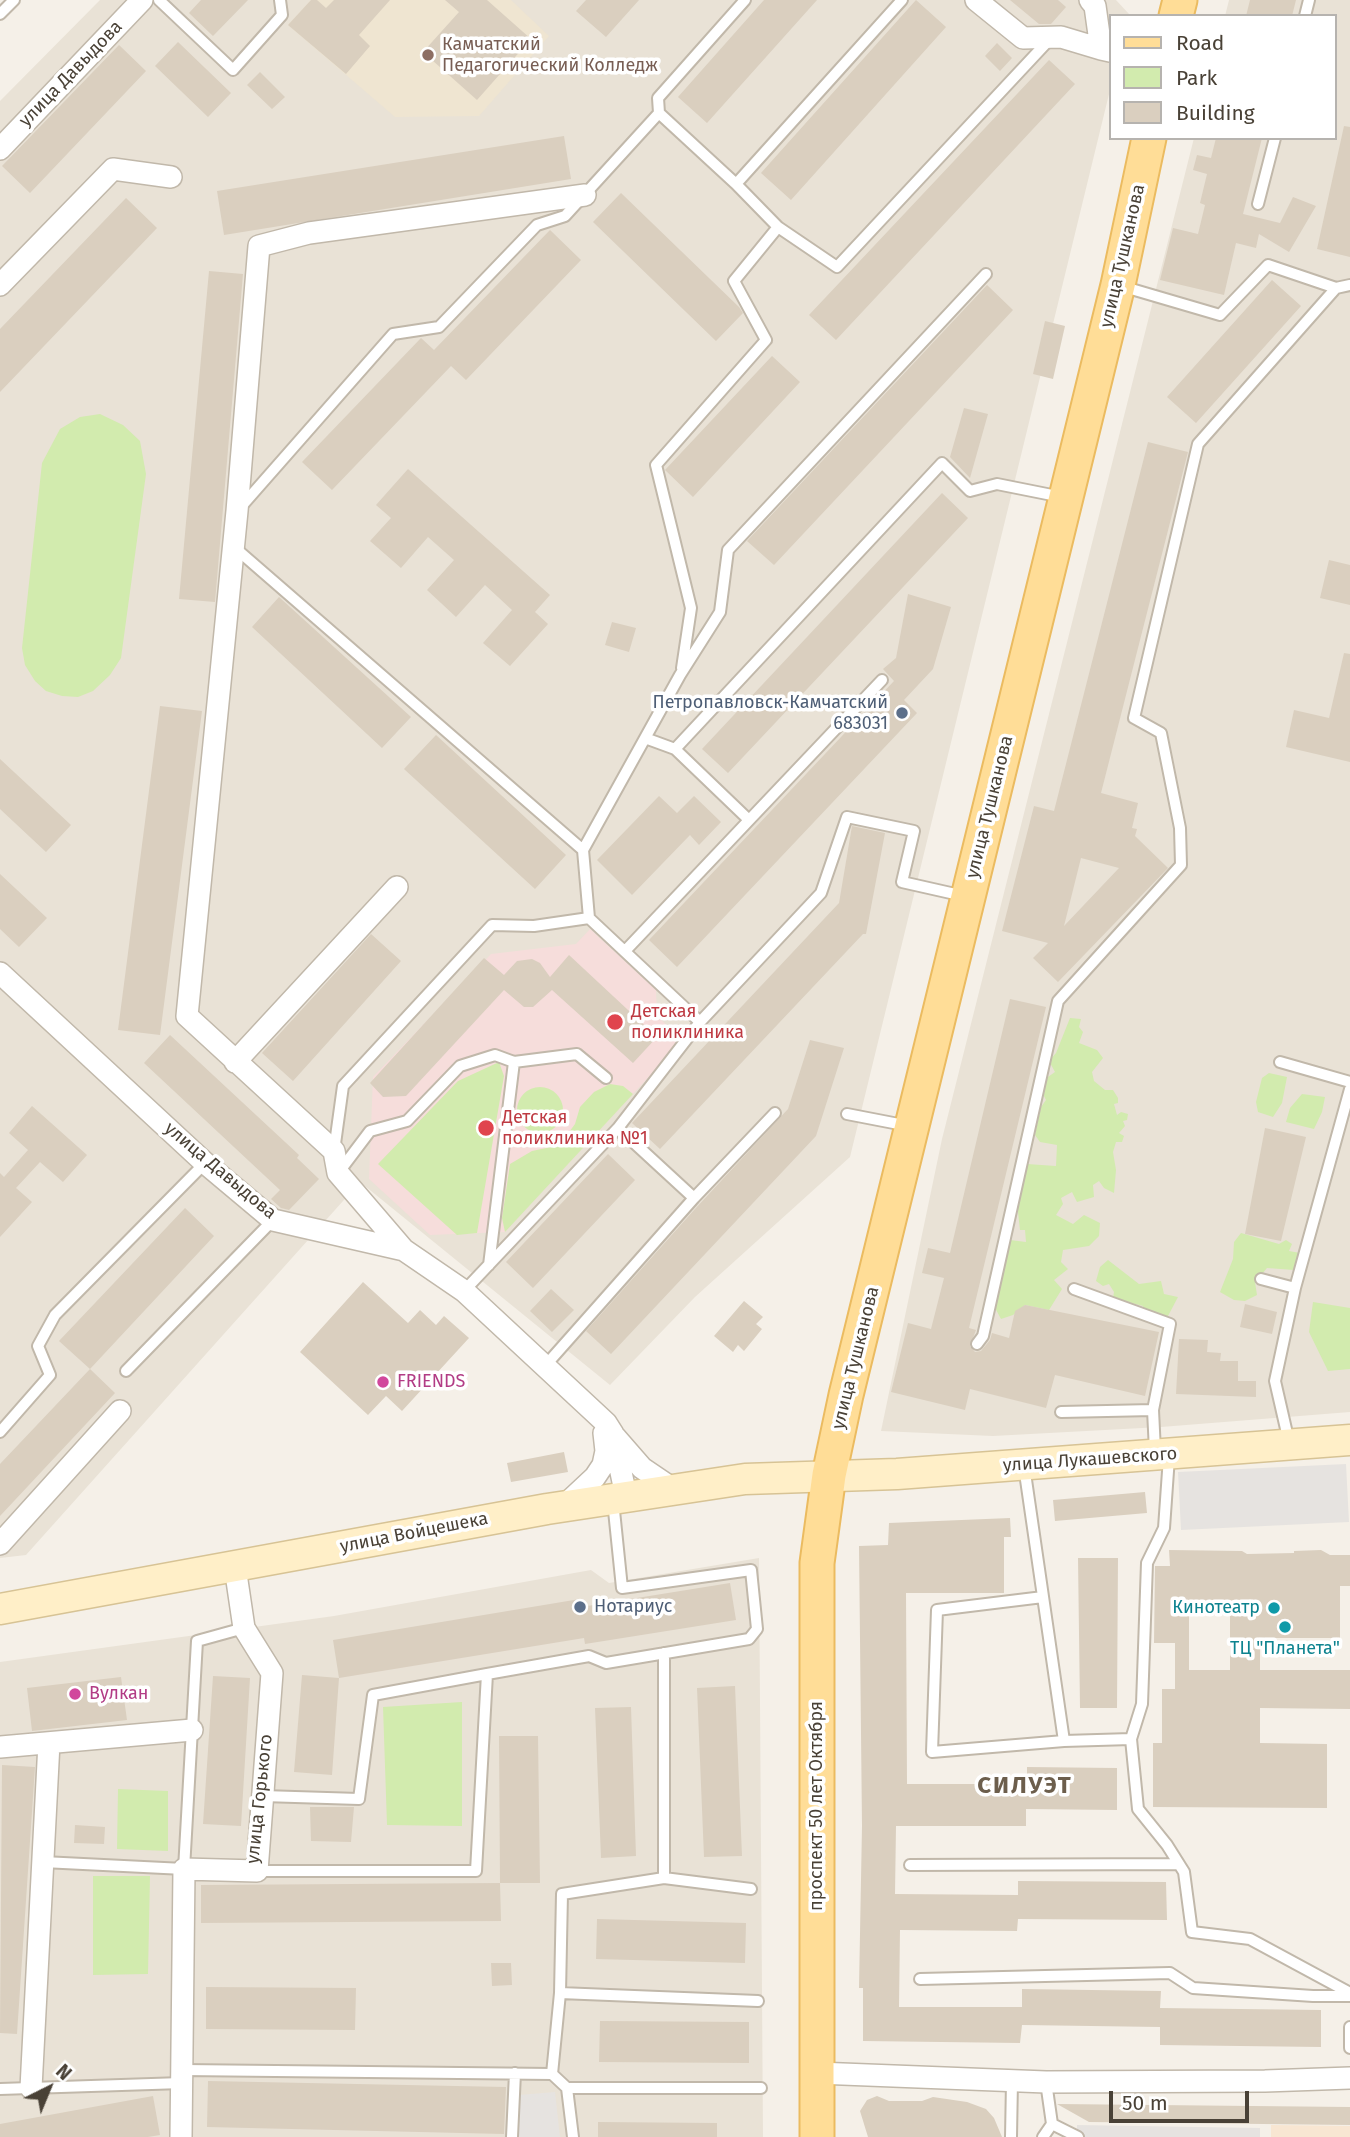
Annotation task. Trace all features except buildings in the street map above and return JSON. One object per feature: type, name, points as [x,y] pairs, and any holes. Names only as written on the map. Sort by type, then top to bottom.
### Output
[{"type":"main road","name":"улица Тушканова","points":[[829,1475],[911,1127],[1118,285],[1149,140]]},
{"type":"main road","name":"улица Лукашевского","points":[[829,1475],[897,1474],[1350,1440]]},
{"type":"main road","name":"улица Войцешека","points":[[0,1609],[564,1506],[755,1478],[829,1475]]},
{"type":"main road","name":"проспект 50 лет Октября","points":[[817,2137],[817,1563],[829,1475]]},
{"type":"street","name":"улица Давыдова","points":[[0,149],[142,0]]},
{"type":"street","points":[[976,0],[1023,38],[1061,37],[1106,50]]},
{"type":"street","points":[[1090,0],[1095,6],[1106,50]]},
{"type":"street","points":[[0,285],[113,169],[171,177]]},
{"type":"street","points":[[404,1250],[338,1173],[334,1152],[187,1016],[234,547],[259,246],[309,233],[584,195]]},
{"type":"street","points":[[235,1062],[397,887]]},
{"type":"street","name":"улица Давыдова","points":[[0,973],[205,1163],[272,1220],[404,1250],[464,1292],[597,1412],[613,1434],[620,1497]]},
{"type":"street","points":[[0,1544],[120,1411]]},
{"type":"street","points":[[564,1506],[595,1478],[603,1465],[606,1451],[602,1423],[597,1412]]},
{"type":"street","points":[[613,1434],[642,1468],[673,1489]]},
{"type":"street","name":"улица Горького","points":[[184,1869],[257,1871],[272,1673],[244,1628],[234,1567]]},
{"type":"street","points":[[0,1747],[192,1730]]},
{"type":"street","points":[[31,2088],[49,1742]]},
{"type":"street","points":[[181,2137],[184,1869]]},
{"type":"street","points":[[817,2073],[1046,2082],[1350,2078]]},
{"type":"lane","points":[[0,14],[14,0]]},
{"type":"lane","points":[[159,0],[233,70],[282,15],[280,0]]},
{"type":"lane","points":[[745,0],[658,98],[659,113],[778,227],[837,267],[1052,37]]},
{"type":"lane","points":[[736,184],[902,0]]},
{"type":"lane","points":[[237,511],[393,334],[439,327],[537,225],[565,216],[659,113]]},
{"type":"lane","points":[[1258,204],[1274,140]]},
{"type":"lane","points":[[680,675],[691,608],[656,465],[766,340],[734,281],[778,227]]},
{"type":"lane","points":[[1118,285],[1220,315],[1268,265],[1336,288],[1350,285]]},
{"type":"lane","points":[[700,1022],[589,918],[583,850],[680,675],[720,612],[728,550],[986,274]]},
{"type":"lane","points":[[977,1344],[983,1336],[1058,1001],[1181,865],[1180,828],[1161,733],[1134,718],[1198,444],[1336,288]]},
{"type":"lane","points":[[676,749],[942,463],[970,491],[997,484],[1065,498]]},
{"type":"lane","points":[[234,547],[583,850]]},
{"type":"lane","points":[[625,951],[882,680]]},
{"type":"lane","points":[[645,738],[676,749],[749,820]]},
{"type":"lane","points":[[464,1292],[618,1128],[700,1022],[821,893],[847,817],[914,831],[902,882],[968,897]]},
{"type":"lane","points":[[334,1152],[343,1086],[492,925],[534,926],[589,918]]},
{"type":"lane","points":[[338,1173],[370,1131],[407,1121],[460,1066],[495,1055],[514,1062],[577,1054],[606,1078]]},
{"type":"lane","points":[[489,1265],[514,1062]]},
{"type":"lane","points":[[1280,1062],[1350,1082]]},
{"type":"lane","points":[[1290,1445],[1275,1381],[1295,1288],[1350,1089]]},
{"type":"lane","points":[[545,1366],[694,1198],[775,1112]]},
{"type":"lane","points":[[847,1114],[911,1127]]},
{"type":"lane","points":[[618,1128],[694,1198]]},
{"type":"lane","points":[[0,1432],[50,1375],[38,1346],[55,1315],[205,1163]]},
{"type":"lane","points":[[126,1371],[272,1220]]},
{"type":"lane","points":[[1261,1279],[1295,1288]]},
{"type":"lane","points":[[1074,1289],[1170,1324],[1153,1410],[1162,1454],[1164,1528],[1147,1563],[1142,1704],[1131,1740],[1138,1809],[1167,1845],[1184,1872],[1192,1932],[1250,1939],[1350,1994]]},
{"type":"lane","points":[[1061,1412],[1153,1410]]},
{"type":"lane","points":[[1024,1464],[1064,1741]]},
{"type":"lane","points":[[263,1796],[359,1799],[373,1695],[589,1656],[606,1663],[749,1639],[757,1629],[751,1570],[622,1588],[620,1497]]},
{"type":"lane","points":[[1043,1597],[937,1610],[932,1752],[1064,1741],[1131,1740]]},
{"type":"lane","points":[[43,1863],[184,1869],[197,1641],[244,1628]]},
{"type":"lane","points":[[664,1653],[664,1878]]},
{"type":"lane","points":[[257,1871],[476,1871],[487,1674]]},
{"type":"lane","points":[[910,1865],[1179,1864]]},
{"type":"lane","points":[[552,2074],[560,1993],[562,1894],[664,1878],[751,1889]]},
{"type":"lane","points":[[920,1979],[1170,1973],[1193,1988],[1313,1996],[1350,1994]]},
{"type":"lane","points":[[560,1993],[758,2001]]},
{"type":"lane","points":[[1350,2027],[1350,2048]]},
{"type":"lane","points":[[512,2137],[515,2073]]},
{"type":"lane","points":[[0,2089],[182,2076],[552,2074],[567,2088],[572,2137]]},
{"type":"lane","points":[[1011,2137],[1012,2081]]},
{"type":"lane","points":[[1043,2137],[1052,2124],[1046,2082]]},
{"type":"lane","points":[[567,2088],[761,2088]]},
{"type":"lane","points":[[1052,2124],[1078,2137]]},
{"type":"shaded area","points":[[100,0],[1116,0],[1129,14],[1108,14],[1108,98],[850,1157],[695,1297],[610,1385],[360,1182],[26,1555],[0,1558],[0,101]]},
{"type":"shaded area","name":"Камчатский Педагогический Колледж","points":[[311,0],[511,0],[549,36],[479,116],[395,117],[288,25]]},
{"type":"shaded area","points":[[1229,0],[1350,0],[1350,1412],[1161,1427],[993,1436],[881,1431],[942,1139],[1193,140],[1336,140],[1336,14],[1226,14]]},
{"type":"shaded area","name":"Детская поликлиника №1","points":[[590,929],[656,990],[657,1016],[683,1040],[505,1232],[430,1235],[369,1179],[373,1077],[491,954],[576,944]]},
{"type":"shaded area","points":[[1346,1464],[1349,1522],[1181,1530],[1178,1472]]},
{"type":"shaded area","points":[[759,1558],[763,2137],[0,2137],[0,1662],[334,1616],[591,1570],[609,1583]]},
{"type":"shaded area","points":[[555,2092],[560,2137],[519,2137],[519,2095]]},
{"type":"shaded area","points":[[1077,2125],[1260,2128],[1260,2137],[1077,2137]]},
{"type":"shaded area","points":[[1271,2125],[1350,2126],[1350,2137],[1271,2137]]},
{"type":"green space","points":[[100,414],[123,425],[140,441],[146,474],[121,658],[110,675],[93,691],[78,697],[62,696],[46,691],[35,681],[25,665],[22,648],[42,463],[60,429],[80,417]]},
{"type":"green space","points":[[1070,1018],[1081,1019],[1079,1027],[1083,1032],[1079,1043],[1097,1050],[1103,1058],[1092,1072],[1094,1081],[1105,1090],[1113,1090],[1118,1098],[1118,1103],[1114,1104],[1117,1115],[1121,1112],[1128,1114],[1127,1120],[1123,1121],[1125,1126],[1119,1133],[1124,1136],[1122,1142],[1116,1142],[1113,1152],[1116,1170],[1114,1193],[1104,1188],[1099,1181],[1093,1185],[1094,1197],[1077,1202],[1072,1192],[1061,1198],[1063,1204],[1056,1215],[1073,1224],[1084,1215],[1100,1223],[1099,1236],[1089,1246],[1063,1250],[1061,1262],[1068,1269],[1054,1280],[1062,1289],[1049,1310],[1025,1305],[1013,1315],[1001,1319],[994,1306],[1007,1245],[1010,1240],[1026,1242],[1025,1230],[1020,1230],[1018,1201],[1027,1164],[1056,1166],[1057,1145],[1040,1142],[1035,1135],[1041,1107],[1046,1100],[1043,1094],[1045,1079],[1055,1072],[1049,1061],[1056,1053]]},
{"type":"green space","points":[[499,1062],[504,1076],[477,1233],[457,1235],[378,1164],[458,1081]]},
{"type":"green space","points":[[1269,1073],[1287,1077],[1282,1103],[1273,1117],[1258,1112],[1256,1102],[1262,1078]]},
{"type":"green space","points":[[610,1084],[623,1086],[633,1094],[505,1232],[502,1218],[510,1164],[532,1151],[551,1147],[564,1139],[575,1124],[580,1107],[594,1092]]},
{"type":"green space","points":[[540,1087],[556,1094],[563,1110],[556,1126],[540,1133],[524,1126],[517,1110],[524,1094]]},
{"type":"green space","points":[[1302,1094],[1325,1097],[1314,1129],[1286,1122],[1290,1108]]},
{"type":"green space","points":[[1241,1233],[1279,1244],[1286,1240],[1292,1244],[1289,1251],[1300,1253],[1294,1270],[1267,1268],[1255,1282],[1257,1295],[1245,1301],[1234,1300],[1220,1292],[1233,1259],[1234,1242]]},
{"type":"green space","points":[[1108,1260],[1139,1284],[1161,1281],[1164,1294],[1178,1297],[1168,1316],[1161,1320],[1144,1316],[1143,1306],[1113,1298],[1114,1292],[1109,1284],[1103,1286],[1096,1281],[1100,1267]]},
{"type":"green space","points":[[1313,1302],[1350,1308],[1350,1369],[1328,1371],[1309,1332]]},
{"type":"green space","points":[[462,1702],[462,1826],[387,1825],[383,1707]]},
{"type":"green space","points":[[118,1789],[168,1791],[168,1851],[117,1849]]},
{"type":"green space","points":[[93,1876],[150,1876],[148,1974],[93,1975]]},
{"type":"place","name":"Камчатский Педагогический Колледж","points":[[428,55]]},
{"type":"place","name":"Петропавловск-Камчатский 683031","points":[[902,713]]},
{"type":"place","name":"Детская поликлиника","points":[[615,1022]]},
{"type":"place","name":"Детская поликлиника №1","points":[[486,1128]]},
{"type":"place","name":"FRIENDS","points":[[383,1382]]},
{"type":"place","name":"Нотариус","points":[[580,1607]]},
{"type":"place","name":"Кинотеатр","points":[[1274,1608]]},
{"type":"place","name":"ТЦ \"Планета\"","points":[[1285,1627]]},
{"type":"place","name":"Вулкан","points":[[75,1694]]},
{"type":"district","name":"СИЛУЭТ","points":[[1025,1786]]}]
